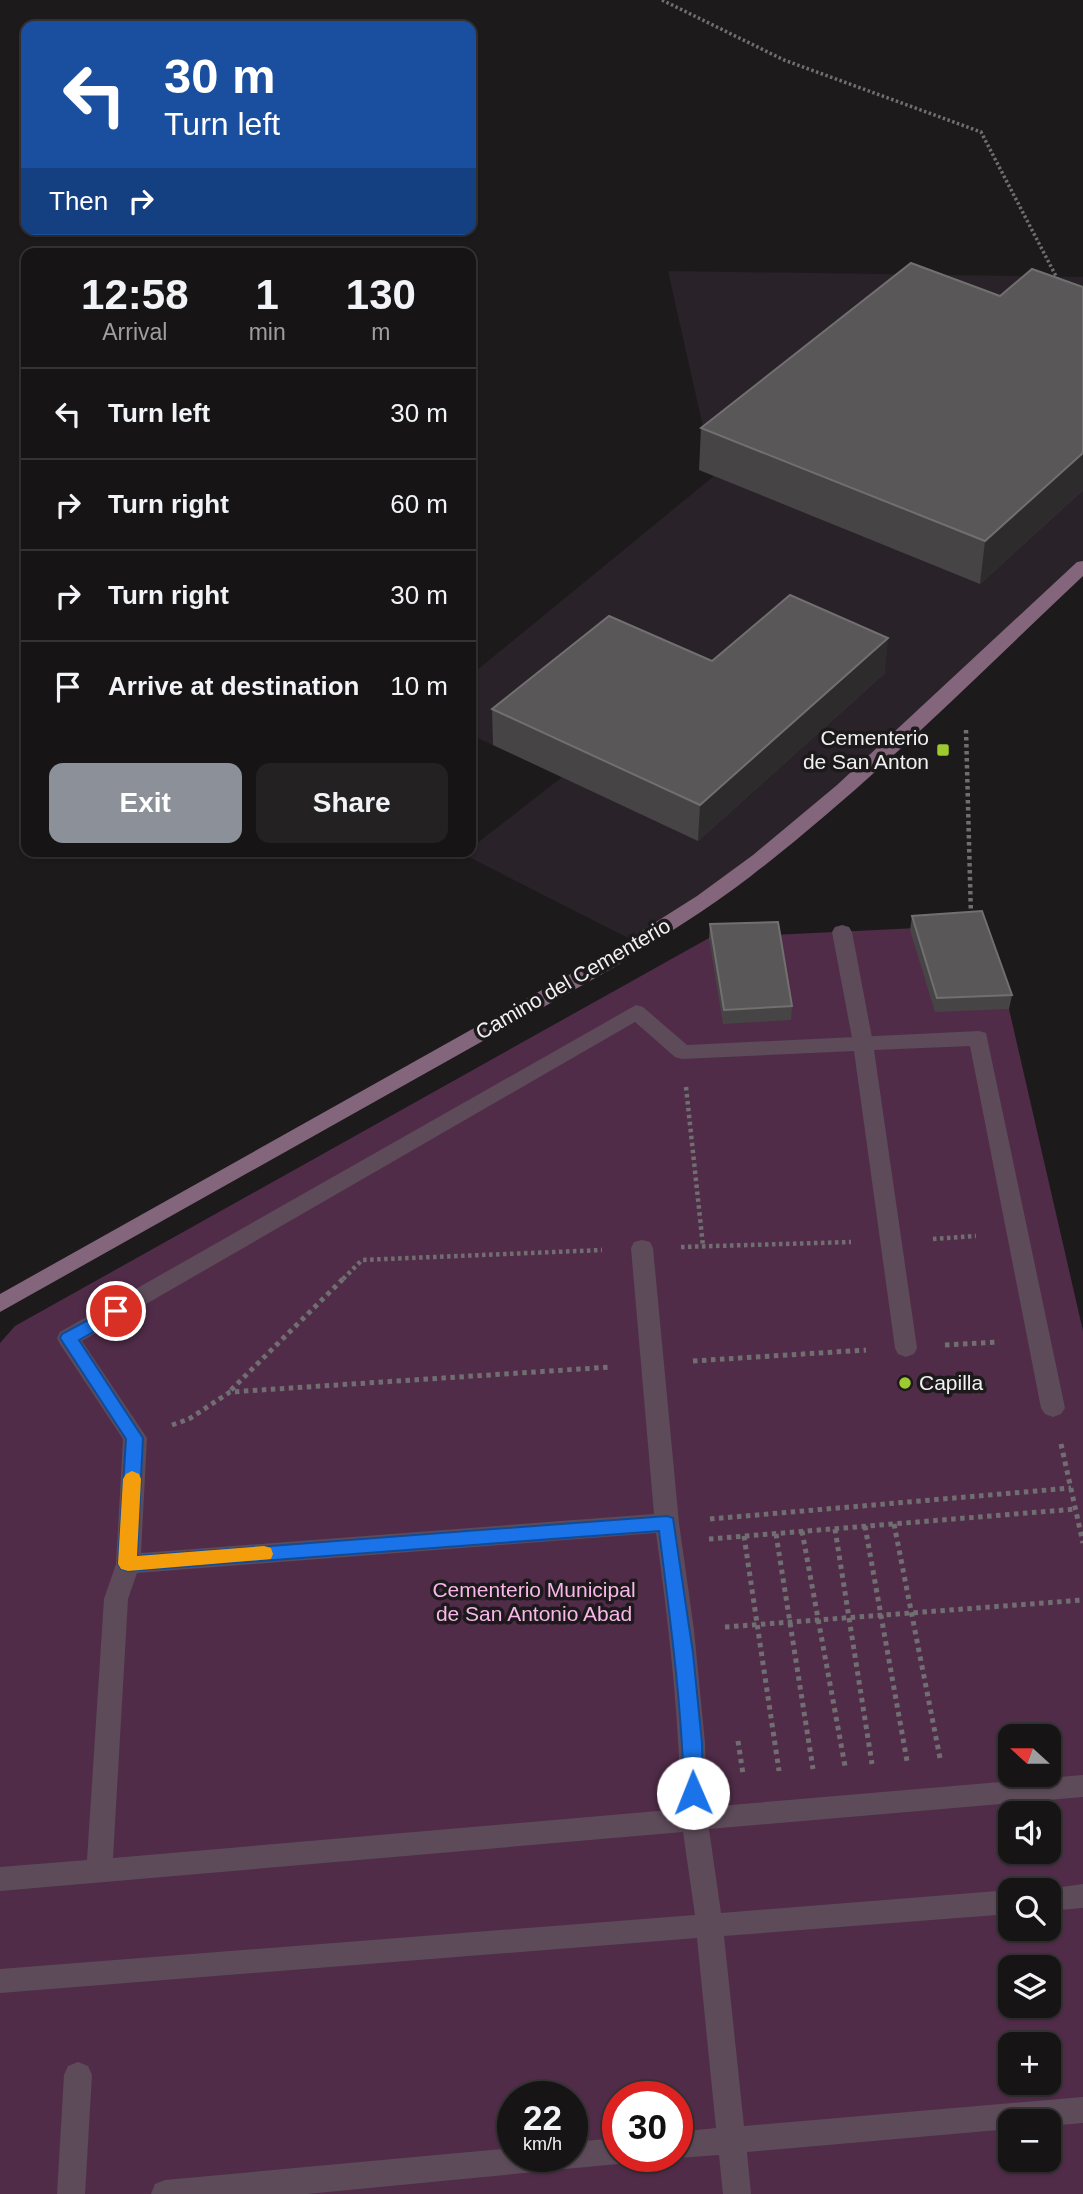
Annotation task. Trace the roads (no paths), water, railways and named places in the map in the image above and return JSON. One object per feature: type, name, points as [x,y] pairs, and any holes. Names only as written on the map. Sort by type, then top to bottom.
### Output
[{"type":"main road","name":"Camino del Cementerio","points":[[0,1304],[606,963],[685,913],[758,861],[821,810],[1083,566]]},
{"type":"street","points":[[842,932],[863,1042],[906,1348]]},
{"type":"street","points":[[99,1870],[116,1599],[128,1564],[135,1438],[68,1338],[636,1012],[682,1052],[979,1038],[1053,1408]]},
{"type":"street","points":[[642,1248],[668,1533],[682,1630],[692,1743],[694,1818],[709,1923],[737,2194]]},
{"type":"street","points":[[128,1564],[668,1533]]},
{"type":"street","points":[[0,1879],[1083,1786]]},
{"type":"street","points":[[1061,1898],[1083,1896]]},
{"type":"street","points":[[0,1981],[709,1923],[998,1903]]},
{"type":"street","points":[[71,2194],[78,2075]]},
{"type":"street","points":[[693,2144],[1083,2110]]},
{"type":"street","points":[[165,2194],[497,2162]]},
{"type":"place","name":"Cementerio de San Anton","points":[[943,750]]},
{"type":"place","name":"Capilla","points":[[905,1383]]},
{"type":"park label","name":"Cementerio Municipal de San Antonio Abad","points":[[534,1602]]}]
